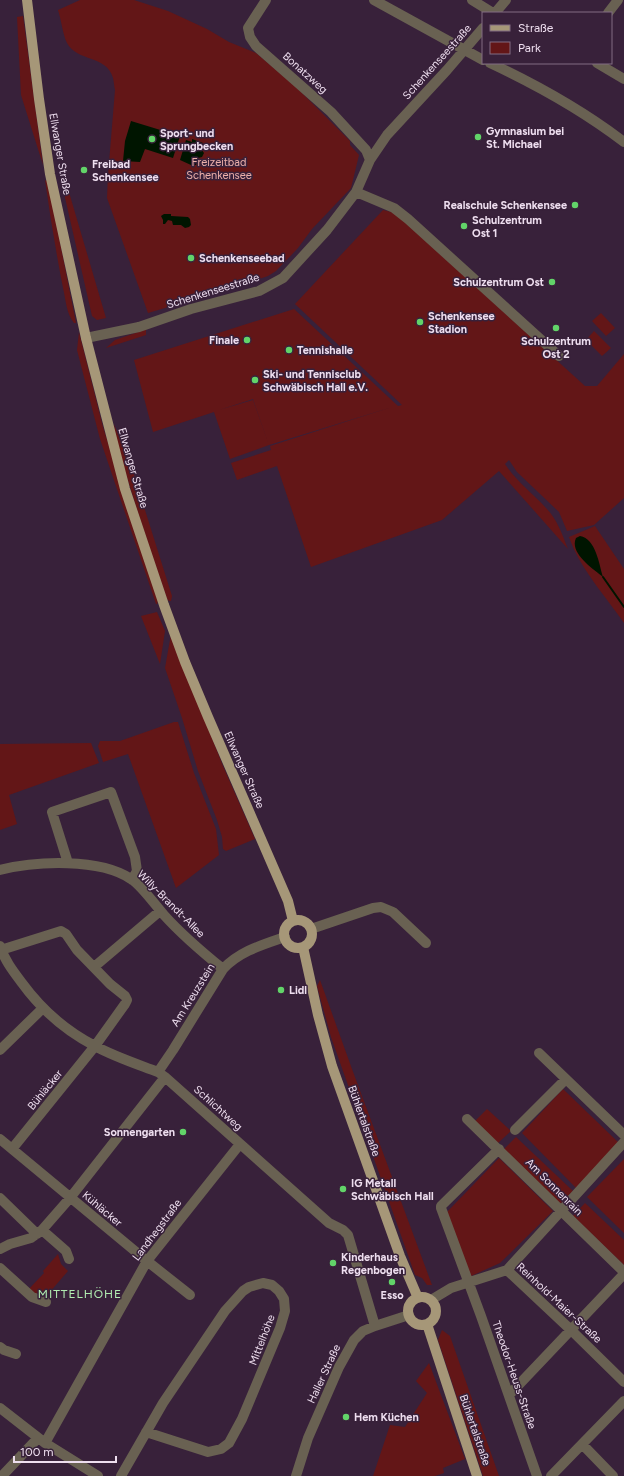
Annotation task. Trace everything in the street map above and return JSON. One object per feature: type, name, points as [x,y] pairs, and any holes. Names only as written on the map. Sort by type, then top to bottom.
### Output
[{"type":"main road","name":"Ellwanger Straße","points":[[27,0],[50,174],[86,338],[125,489],[164,604],[208,718],[288,901],[293,921]]},
{"type":"main road","points":[[302,920],[309,925],[311,929],[312,938],[310,942],[303,947],[298,948],[290,945],[285,937],[285,929],[290,922],[293,921],[302,920]]},
{"type":"main road","name":"Bühlertalstraße","points":[[303,947],[318,1015],[332,1066],[400,1256],[418,1298]]},
{"type":"main road","points":[[425,1297],[433,1303],[434,1317],[427,1324],[416,1323],[409,1316],[410,1305],[418,1298],[425,1297]]},
{"type":"main road","name":"Bühlertalstraße","points":[[427,1324],[478,1476]]},
{"type":"street","name":"Bonatzweg","points":[[266,0],[248,28],[250,37],[256,46],[331,112],[366,150],[370,160]]},
{"type":"street","points":[[374,0],[482,59]]},
{"type":"street","points":[[472,0],[492,12]]},
{"type":"street","points":[[495,12],[506,0]]},
{"type":"street","points":[[609,12],[618,0]]},
{"type":"street","name":"Schenkenseestraße","points":[[86,338],[139,326],[191,309],[259,291],[283,278],[327,230],[356,192],[370,160],[387,135],[465,50],[482,29]]},
{"type":"street","points":[[492,64],[562,100],[624,142]]},
{"type":"street","points":[[600,64],[624,79]]},
{"type":"street","points":[[356,192],[394,208],[408,219],[559,356]]},
{"type":"street","points":[[68,863],[52,812],[111,792],[135,857],[137,871],[132,880]]},
{"type":"street","name":"Willy-Brandt-Allee","points":[[0,870],[25,866],[68,863],[102,868],[117,872],[132,880],[182,934],[223,968]]},
{"type":"street","points":[[311,929],[373,908],[381,908],[393,912],[426,943]]},
{"type":"street","points":[[1,948],[61,931],[66,934],[77,950],[94,967],[160,911]]},
{"type":"street","name":"Am Kreuzstein","points":[[40,1232],[70,1198],[162,1075],[173,1050],[223,968],[242,953],[285,937]]},
{"type":"street","name":"Schlichtweg","points":[[1,948],[3,964],[42,1008],[68,1029],[95,1046],[162,1075],[329,1223],[343,1230],[348,1235],[375,1326]]},
{"type":"street","name":"Bühläcker","points":[[12,1149],[95,1046],[125,1004],[125,996],[94,967]]},
{"type":"street","points":[[0,1050],[42,1008]]},
{"type":"street","points":[[539,1053],[624,1135]]},
{"type":"street","points":[[515,1130],[566,1078]]},
{"type":"street","name":"Am Sonnenrain","points":[[468,1119],[624,1273]]},
{"type":"street","name":"Kühläcker","points":[[0,1139],[190,1295]]},
{"type":"street","points":[[507,1270],[624,1142]]},
{"type":"street","name":"Landhegstraße","points":[[2,1476],[42,1440],[147,1261],[240,1144]]},
{"type":"street","name":"Theodor-Heuss-Straße","points":[[499,1149],[441,1206],[537,1476]]},
{"type":"street","points":[[0,1198],[40,1232],[66,1251],[69,1260]]},
{"type":"street","points":[[0,1249],[10,1244],[31,1238],[40,1232]]},
{"type":"street","points":[[0,1268],[32,1298],[46,1302]]},
{"type":"street","name":"Reinhold-Maier-Straße","points":[[433,1303],[468,1282],[507,1270],[624,1382]]},
{"type":"street","points":[[509,1395],[624,1273]]},
{"type":"street","name":"Mittelhöhe","points":[[121,1476],[146,1432],[163,1403],[225,1311],[243,1291],[249,1287],[263,1283],[272,1285],[279,1291],[284,1300],[285,1311],[280,1328],[242,1419],[229,1443],[221,1449],[208,1452],[146,1432]]},
{"type":"street","name":"Haller Straße","points":[[296,1476],[308,1438],[339,1367],[354,1340],[363,1331],[409,1316]]},
{"type":"street","points":[[0,1347],[16,1354]]},
{"type":"street","points":[[551,1476],[624,1401]]},
{"type":"street","points":[[0,1408],[42,1440],[98,1476]]},
{"type":"street","points":[[582,1444],[613,1476]]},
{"type":"green space","name":"Freizeitbad Schenkensee","points":[[80,0],[134,0],[168,11],[207,29],[229,42],[256,53],[294,85],[350,141],[350,145],[359,155],[351,188],[312,229],[298,248],[276,271],[268,276],[233,288],[148,313],[107,198],[115,90],[113,78],[110,71],[105,66],[78,53],[67,43],[58,10]]},
{"type":"green space","points":[[23,16],[43,165],[21,95],[17,17]]},
{"type":"green space","points":[[45,180],[48,182],[76,323],[74,323],[71,319],[67,306]]},
{"type":"green space","points":[[61,180],[66,182],[106,318],[97,320],[92,316]]},
{"type":"green space","points":[[383,210],[395,213],[585,386],[597,386],[624,354],[624,498],[594,525],[567,531],[559,512],[517,472],[509,460],[505,464],[519,481],[550,512],[559,527],[568,549],[499,471],[442,520],[311,567],[277,466],[237,480],[231,463],[271,450],[270,446],[392,407],[269,445],[230,459],[214,412],[153,432],[134,360],[294,309],[398,406],[402,405],[295,304]],"holes":[[[253,399],[269,445],[253,400],[219,410]]]},
{"type":"green space","points":[[601,313],[615,328],[606,336],[592,321]]},
{"type":"green space","points":[[147,329],[146,335],[106,348],[115,340]]},
{"type":"green space","points":[[594,331],[611,348],[602,356],[586,340]]},
{"type":"green space","points":[[79,332],[103,427],[158,601],[157,604],[100,439],[77,350]]},
{"type":"green space","points":[[114,424],[134,475],[172,596],[171,601],[167,599],[140,518],[121,457]]},
{"type":"green space","points":[[595,526],[624,569],[624,623],[586,571],[573,548],[569,537]]},
{"type":"green space","points":[[157,612],[165,631],[160,664],[141,616]]},
{"type":"green space","points":[[171,634],[223,766],[255,839],[226,851],[223,849],[222,837],[217,820],[198,771],[165,668]]},
{"type":"green space","points":[[174,722],[178,722],[194,773],[216,829],[219,855],[176,888],[128,754],[103,762],[98,746],[100,741],[120,741]]},
{"type":"green space","points":[[91,743],[99,763],[9,795],[17,824],[0,830],[0,744]]},
{"type":"green space","points":[[320,980],[432,1285],[427,1285],[422,1278],[415,1275],[331,1037],[317,986]]},
{"type":"green space","points":[[563,1089],[619,1143],[576,1188],[522,1133]]},
{"type":"green space","points":[[487,1109],[511,1131],[498,1143],[475,1121]]},
{"type":"green space","points":[[516,1137],[573,1191],[560,1204],[504,1149]]},
{"type":"green space","points":[[499,1158],[553,1211],[500,1263],[469,1277],[446,1213]]},
{"type":"green space","points":[[624,1159],[624,1233],[587,1197]]},
{"type":"green space","points":[[585,1203],[624,1240],[624,1265],[573,1216]]},
{"type":"green space","points":[[58,1254],[61,1264],[68,1271],[49,1293],[41,1293],[35,1296],[28,1290],[44,1273],[43,1271]]},
{"type":"green space","points":[[442,1330],[450,1336],[499,1476],[483,1476],[438,1340]]},
{"type":"green space","points":[[429,1363],[465,1459],[443,1468],[444,1473],[435,1476],[373,1476],[390,1425],[405,1427],[427,1393],[416,1381]]},
{"type":"shaded area","name":"Sport- und Sprungbecken","points":[[131,121],[180,136],[173,158],[145,149],[140,162],[123,161],[125,141]]},
{"type":"shaded area","points":[[192,139],[203,143],[201,149],[204,153],[202,157],[198,158],[196,165],[191,165],[180,160],[186,140],[192,142]]},
{"type":"shaded area","points":[[164,214],[188,217],[191,225],[185,228],[181,225],[173,225],[172,221],[168,220],[165,224],[163,224],[161,216]]},
{"type":"shaded area","points":[[580,536],[590,542],[593,547],[603,577],[588,565],[579,555],[575,544],[576,538]]},
{"type":"waterway","points":[[603,577],[624,607]]},
{"type":"place","name":"Gymnasium bei St. Michael","points":[[478,137]]},
{"type":"place","name":"Sport- und Sprungbecken","points":[[152,139]]},
{"type":"place","name":"Freibad Schenkensee","points":[[84,170]]},
{"type":"place","name":"Realschule Schenkensee","points":[[575,205]]},
{"type":"place","name":"Schulzentrum Ost 1","points":[[464,226]]},
{"type":"place","name":"Schenkenseebad","points":[[191,258]]},
{"type":"place","name":"Schulzentrum Ost","points":[[552,282]]},
{"type":"place","name":"Schenkensee Stadion","points":[[420,322]]},
{"type":"place","name":"Schulzentrum Ost 2","points":[[556,328]]},
{"type":"place","name":"Finale","points":[[247,340]]},
{"type":"place","name":"Tennishalle","points":[[289,350]]},
{"type":"place","name":"Ski- und Tennisclub Schwäbisch Hall e.V.","points":[[255,380]]},
{"type":"place","name":"Lidl","points":[[281,990]]},
{"type":"place","name":"Sonnengarten","points":[[183,1132]]},
{"type":"place","name":"IG Metall Schwäbisch Hall","points":[[343,1189]]},
{"type":"place","name":"Kinderhaus Regenbogen","points":[[333,1263]]},
{"type":"place","name":"Esso","points":[[392,1282]]},
{"type":"place","name":"Hem Küchen","points":[[346,1417]]},
{"type":"district","name":"MITTELHÖHE","points":[[80,1294]]}]
